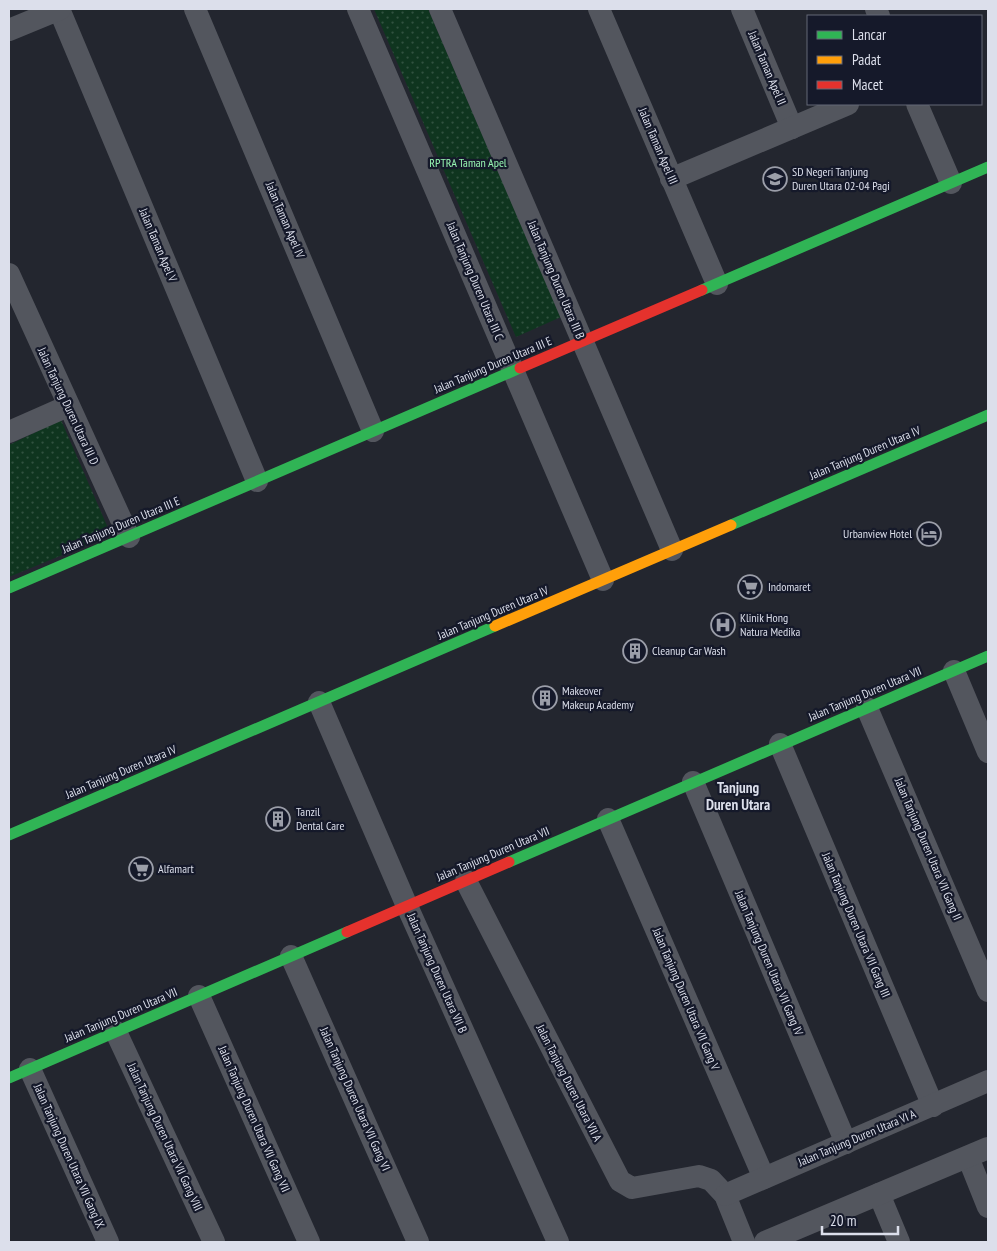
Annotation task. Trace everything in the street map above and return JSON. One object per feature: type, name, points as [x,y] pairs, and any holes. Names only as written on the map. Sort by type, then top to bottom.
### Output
[{"type":"street","points":[[9,30],[59,9]]},
{"type":"street","name":"Jalan Taman Apel V","points":[[59,9],[257,482]]},
{"type":"street","name":"Jalan Taman Apel IV","points":[[195,9],[373,431]]},
{"type":"street","name":"Jalan Tanjung Duren Utara III C","points":[[358,9],[602,580]]},
{"type":"street","name":"Jalan Tanjung Duren Utara III B","points":[[440,9],[672,550]]},
{"type":"street","name":"Jalan Taman Apel III","points":[[598,9],[717,284]]},
{"type":"street","name":"Jalan Taman Apel II","points":[[742,9],[792,128]]},
{"type":"street","points":[[671,179],[846,105]]},
{"type":"street","points":[[917,105],[951,183]]},
{"type":"street","name":"Jalan Tanjung Duren Utara III E","points":[[9,588],[988,167]]},
{"type":"street","name":"Jalan Tanjung Duren Utara III D","points":[[9,274],[129,537]]},
{"type":"street","points":[[9,432],[68,406]]},
{"type":"street","name":"Jalan Tanjung Duren Utara IV","points":[[9,835],[672,550],[986,422]]},
{"type":"street","name":"Jalan Tanjung Duren Utara VII","points":[[9,1078],[780,744],[988,656]]},
{"type":"street","points":[[954,671],[988,752]]},
{"type":"street","name":"Jalan Tanjung Duren Utara VII B","points":[[319,702],[558,1242]]},
{"type":"street","name":"Jalan Tanjung Duren Utara VII Gang II","points":[[867,708],[988,991]]},
{"type":"street","name":"Jalan Tanjung Duren Utara VII Gang III","points":[[780,744],[933,1106]]},
{"type":"street","name":"Jalan Tanjung Duren Utara VII Gang IV","points":[[693,782],[846,1143]]},
{"type":"street","name":"Jalan Tanjung Duren Utara VII Gang V","points":[[608,819],[764,1178]]},
{"type":"street","name":"Jalan Tanjung Duren Utara VII A","points":[[466,881],[620,1181],[632,1188],[698,1176],[711,1180],[725,1195]]},
{"type":"street","name":"Jalan Tanjung Duren Utara VII Gang VI","points":[[291,956],[418,1242]]},
{"type":"street","name":"Jalan Tanjung Duren Utara VII Gang VII","points":[[199,996],[309,1242]]},
{"type":"street","name":"Jalan Tanjung Duren Utara VII Gang VIII","points":[[116,1032],[214,1242]]},
{"type":"street","name":"Jalan Tanjung Duren Utara VII Gang IX","points":[[30,1069],[108,1242]]},
{"type":"street","name":"Jalan Tanjung Duren Utara VI A","points":[[725,1195],[988,1082]]},
{"type":"street","points":[[765,1242],[988,1148]]},
{"type":"street","points":[[968,1157],[988,1207]]},
{"type":"street","points":[[880,1194],[899,1242]]},
{"type":"street","points":[[725,1195],[744,1242]]},
{"type":"green space","name":"RPTRA Taman Apel","points":[[374,9],[428,9],[561,317],[516,337]]},
{"type":"green space","points":[[61,420],[111,535],[9,577],[9,445]]},
{"type":"traffic: fast","points":[[702,290],[988,167]]},
{"type":"traffic: fast","points":[[9,588],[520,368]]},
{"type":"traffic: fast","points":[[731,525],[988,415]]},
{"type":"traffic: fast","points":[[9,835],[495,626]]},
{"type":"traffic: fast","points":[[509,862],[988,656]]},
{"type":"traffic: fast","points":[[9,1078],[347,932]]},
{"type":"traffic: slow","points":[[495,626],[731,525]]},
{"type":"traffic: jam","points":[[520,368],[702,290]]},
{"type":"traffic: jam","points":[[347,932],[509,862]]},
{"type":"place","name":"SD Negeri Tanjung Duren Utara 02-04 Pagi","points":[[775,179]]},
{"type":"place","name":"Urbanview Hotel","points":[[929,534]]},
{"type":"place","name":"Indomaret","points":[[750,587]]},
{"type":"place","name":"Klinik Hong Natura Medika","points":[[723,625]]},
{"type":"place","name":"Cleanup Car Wash","points":[[635,651]]},
{"type":"place","name":"Makeover Makeup Academy","points":[[545,698]]},
{"type":"place","name":"Tanzil Dental Care","points":[[278,819]]},
{"type":"place","name":"Alfamart","points":[[141,869]]},
{"type":"district","name":"Tanjung Duren Utara","points":[[738,796]]}]
